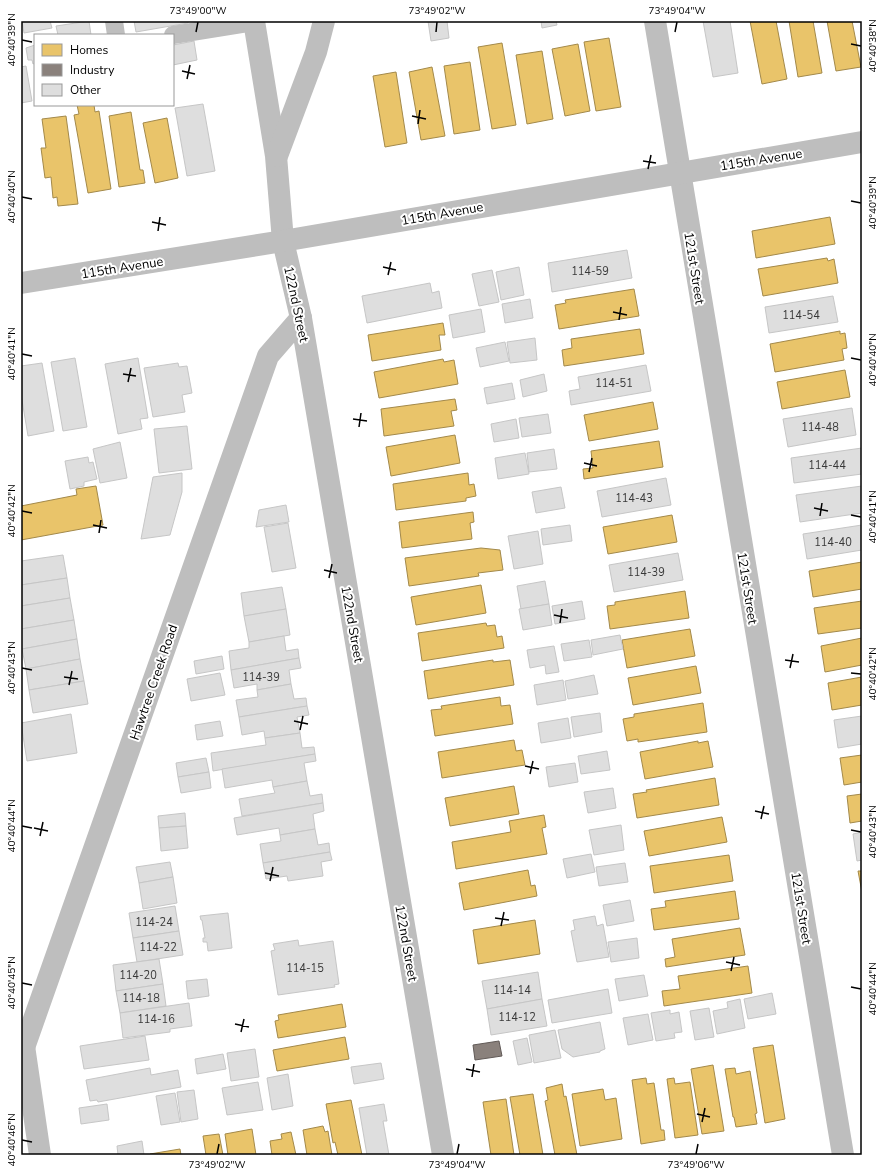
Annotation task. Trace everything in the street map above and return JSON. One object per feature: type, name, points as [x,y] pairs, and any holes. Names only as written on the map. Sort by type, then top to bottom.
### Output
[{"type":"street","name":"122nd Street","points":[[254,21],[276,156],[283,241],[301,318],[442,1155]]},
{"type":"street","points":[[276,156],[316,52],[324,21]]},
{"type":"street","name":"121st Street","points":[[655,21],[843,1155]]},
{"type":"street","name":"115th Avenue","points":[[21,283],[283,241],[679,172],[862,142]]},
{"type":"street","name":"Hawtree Creek Road","points":[[22,1043],[268,356],[301,318]]},
{"type":"street","points":[[22,1043],[40,1155]]},
{"type":"lane","points":[[114,21],[116,34]]},
{"type":"lane","points":[[174,35],[254,21]]},
{"type":"building: Homes","points":[[750,21],[776,21],[787,79],[762,84]]},
{"type":"building: Homes","points":[[789,21],[813,21],[822,73],[798,77]]},
{"type":"building: Homes","points":[[827,21],[852,21],[861,67],[836,71]]},
{"type":"building: Homes","points":[[609,38],[621,107],[596,111],[584,42]]},
{"type":"building: Homes","points":[[502,43],[516,125],[492,129],[478,47]]},
{"type":"building: Homes","points":[[578,44],[590,111],[565,116],[552,49]]},
{"type":"building: Homes","points":[[542,51],[553,119],[527,124],[516,55]]},
{"type":"building: Homes","points":[[470,62],[480,130],[454,134],[444,66]]},
{"type":"building: Homes","points":[[432,67],[445,136],[421,140],[409,72]]},
{"type":"building: Homes","points":[[396,72],[407,143],[385,147],[373,76]]},
{"type":"building: Homes","points":[[77,106],[94,106],[95,112],[99,111],[111,189],[88,193],[74,115],[79,114]]},
{"type":"building: Homes","points":[[131,112],[140,170],[143,170],[145,183],[119,187],[109,116]]},
{"type":"building: Homes","points":[[66,116],[78,204],[58,206],[57,197],[53,198],[51,177],[45,178],[41,148],[46,148],[42,119]]},
{"type":"building: Homes","points":[[167,118],[178,178],[155,183],[143,123]]},
{"type":"building: Homes","points":[[830,217],[835,244],[756,258],[752,231]]},
{"type":"building: Homes","points":[[827,258],[828,261],[834,259],[838,283],[763,296],[758,269]]},
{"type":"building: Homes","points":[[634,289],[639,316],[559,329],[555,305],[566,303],[565,300]]},
{"type":"building: Homes","points":[[443,323],[445,335],[439,335],[441,350],[372,361],[368,335]]},
{"type":"building: Homes","points":[[640,329],[644,354],[564,366],[562,350],[572,348],[571,339]]},
{"type":"building: Homes","points":[[840,331],[840,334],[845,333],[847,348],[842,349],[844,360],[775,372],[770,344]]},
{"type":"building: Homes","points":[[443,359],[444,362],[454,360],[458,384],[379,398],[374,372]]},
{"type":"building: Homes","points":[[845,370],[850,397],[782,409],[777,382]]},
{"type":"building: Homes","points":[[455,399],[457,410],[451,411],[454,426],[384,436],[381,409]]},
{"type":"building: Homes","points":[[653,402],[658,429],[589,441],[584,415]]},
{"type":"building: Homes","points":[[455,435],[460,463],[391,476],[386,447]]},
{"type":"building: Homes","points":[[659,441],[663,467],[584,479],[583,469],[593,468],[591,451]]},
{"type":"building: Homes","points":[[468,473],[469,485],[474,484],[476,496],[466,498],[466,501],[396,510],[393,484]]},
{"type":"building: Homes","points":[[96,486],[103,525],[21,540],[21,506],[77,495],[76,489]]},
{"type":"building: Homes","points":[[473,512],[474,522],[470,523],[472,539],[402,548],[399,522]]},
{"type":"building: Homes","points":[[672,515],[677,542],[608,554],[603,527]]},
{"type":"building: Homes","points":[[481,548],[500,550],[503,570],[478,573],[479,576],[409,586],[405,558]]},
{"type":"building: Homes","points":[[862,562],[862,589],[813,597],[809,571]]},
{"type":"building: Homes","points":[[481,585],[486,613],[416,625],[411,597]]},
{"type":"building: Homes","points":[[685,591],[689,618],[610,629],[607,606],[615,605],[615,602]]},
{"type":"building: Homes","points":[[862,601],[862,628],[818,634],[814,608]]},
{"type":"building: Homes","points":[[486,623],[487,626],[495,625],[497,637],[502,636],[504,648],[422,661],[418,633]]},
{"type":"building: Homes","points":[[690,629],[695,656],[627,668],[622,640]]},
{"type":"building: Homes","points":[[862,638],[862,665],[825,672],[821,646]]},
{"type":"building: Homes","points":[[493,660],[493,662],[510,660],[514,685],[428,699],[424,671]]},
{"type":"building: Homes","points":[[696,666],[701,693],[633,705],[628,678]]},
{"type":"building: Homes","points":[[862,677],[862,705],[832,710],[828,683]]},
{"type":"building: Homes","points":[[500,697],[501,706],[510,705],[513,724],[435,736],[431,710],[442,709],[441,706]]},
{"type":"building: Homes","points":[[703,703],[707,732],[638,742],[638,739],[627,741],[623,719],[634,717],[634,714]]},
{"type":"building: Homes","points":[[514,740],[516,751],[522,750],[525,765],[442,778],[438,752]]},
{"type":"building: Homes","points":[[698,741],[698,743],[708,741],[713,767],[645,779],[640,752]]},
{"type":"building: Homes","points":[[862,755],[862,782],[844,785],[840,758]]},
{"type":"building: Homes","points":[[715,778],[719,805],[637,818],[633,794],[647,792],[646,790]]},
{"type":"building: Homes","points":[[514,786],[519,814],[450,826],[445,798]]},
{"type":"building: Homes","points":[[862,794],[862,821],[850,823],[847,796]]},
{"type":"building: Homes","points":[[544,815],[546,827],[542,828],[547,854],[456,869],[452,842],[511,832],[509,821]]},
{"type":"building: Homes","points":[[722,817],[727,842],[649,856],[644,831]]},
{"type":"building: Homes","points":[[729,855],[733,881],[654,893],[650,866]]},
{"type":"building: Homes","points":[[528,870],[531,886],[535,885],[537,896],[464,910],[459,883]]},
{"type":"building: Homes","points":[[858,871],[862,871],[862,892]]},
{"type":"building: Homes","points":[[735,891],[739,919],[654,930],[651,909],[666,907],[665,901]]},
{"type":"building: Homes","points":[[535,920],[540,954],[478,964],[473,930]]},
{"type":"building: Homes","points":[[740,928],[745,955],[666,967],[665,959],[675,957],[672,939]]},
{"type":"building: Homes","points":[[748,966],[752,993],[664,1006],[662,991],[680,989],[678,976]]},
{"type":"building: Homes","points":[[342,1004],[346,1027],[278,1038],[275,1021],[279,1020],[278,1015]]},
{"type":"building: Homes","points":[[345,1037],[349,1059],[277,1071],[273,1050]]},
{"type":"building: Homes","points":[[773,1045],[785,1119],[765,1123],[753,1048]]},
{"type":"building: Homes","points":[[713,1065],[724,1131],[702,1134],[691,1069]]},
{"type":"building: Homes","points":[[735,1068],[736,1074],[750,1071],[757,1113],[755,1114],[757,1124],[736,1127],[725,1069]]},
{"type":"building: Homes","points":[[646,1078],[647,1084],[654,1083],[661,1130],[664,1130],[665,1140],[641,1144],[632,1080]]},
{"type":"building: Homes","points":[[674,1078],[675,1084],[690,1082],[698,1135],[675,1138],[667,1079]]},
{"type":"building: Homes","points":[[562,1084],[564,1097],[566,1096],[577,1155],[555,1155],[545,1101],[548,1100],[546,1088]]},
{"type":"building: Homes","points":[[603,1089],[605,1100],[616,1098],[622,1139],[580,1146],[572,1094]]},
{"type":"building: Homes","points":[[533,1094],[543,1155],[520,1155],[510,1097]]},
{"type":"building: Homes","points":[[506,1099],[514,1155],[491,1155],[483,1102]]},
{"type":"building: Homes","points":[[351,1100],[362,1155],[338,1155],[335,1142],[333,1143],[326,1104]]},
{"type":"building: Homes","points":[[323,1126],[325,1132],[328,1131],[332,1155],[307,1155],[303,1130]]},
{"type":"building: Homes","points":[[252,1129],[256,1155],[228,1155],[225,1134]]},
{"type":"building: Homes","points":[[291,1132],[296,1155],[272,1155],[270,1141],[282,1139],[281,1134]]},
{"type":"building: Homes","points":[[219,1134],[223,1155],[206,1155],[203,1136]]},
{"type":"building: Homes","points":[[180,1149],[181,1155],[150,1155],[150,1154]]},
{"type":"building: Industry","points":[[499,1041],[502,1056],[475,1060],[473,1045]]},
{"type":"building: Other","points":[[22,21],[50,21],[52,28],[24,33]]},
{"type":"building: Other","points":[[89,21],[91,34],[58,34],[56,26]]},
{"type":"building: Other","points":[[134,21],[188,21],[188,23],[136,32]]},
{"type":"building: Other","points":[[428,21],[447,21],[449,38],[431,41]]},
{"type":"building: Other","points":[[541,21],[556,21],[557,25],[542,28]]},
{"type":"building: Other","points":[[703,21],[730,21],[738,73],[713,77]]},
{"type":"building: Other","points":[[194,41],[197,60],[174,65],[174,45]]},
{"type":"building: Other","points":[[34,45],[33,64],[32,60],[28,60],[26,48]]},
{"type":"building: Other","points":[[26,66],[32,101],[21,103],[21,67]]},
{"type":"building: Other","points":[[203,104],[215,171],[187,176],[175,108]]},
{"type":"building: Other","points":[[627,250],[632,278],[552,292],[548,263]]},
{"type":"building: Other","points":[[519,267],[524,295],[501,300],[496,272]]},
{"type":"building: Other","points":[[492,270],[499,302],[479,306],[472,274]]},
{"type":"building: Other","points":[[430,283],[432,293],[439,291],[442,308],[367,323],[362,296]]},
{"type":"building: Other","points":[[833,296],[838,322],[769,333],[765,307]]},
{"type":"building: Other","points":[[530,299],[533,318],[505,323],[502,304]]},
{"type":"building: Other","points":[[481,309],[485,332],[453,338],[449,315]]},
{"type":"building: Other","points":[[535,338],[537,360],[510,363],[507,342]]},
{"type":"building: Other","points":[[505,342],[509,361],[480,367],[476,348]]},
{"type":"building: Other","points":[[75,358],[87,427],[63,431],[51,362]]},
{"type":"building: Other","points":[[138,358],[148,418],[140,419],[142,429],[118,434],[105,364]]},
{"type":"building: Other","points":[[42,363],[54,431],[28,436],[21,394],[21,366]]},
{"type":"building: Other","points":[[178,363],[179,367],[187,366],[192,393],[182,395],[185,412],[153,417],[144,368]]},
{"type":"building: Other","points":[[646,365],[651,391],[571,405],[569,391],[580,389],[578,377]]},
{"type":"building: Other","points":[[544,374],[547,391],[523,397],[520,380]]},
{"type":"building: Other","points":[[512,383],[515,399],[487,404],[484,388]]},
{"type":"building: Other","points":[[852,408],[856,435],[788,447],[783,419]]},
{"type":"building: Other","points":[[548,414],[551,433],[522,437],[519,418]]},
{"type":"building: Other","points":[[516,419],[519,438],[494,442],[491,424]]},
{"type":"building: Other","points":[[187,426],[192,469],[159,473],[154,429]]},
{"type":"building: Other","points":[[120,442],[127,478],[100,483],[93,449]]},
{"type":"building: Other","points":[[862,448],[862,474],[794,483],[791,458]]},
{"type":"building: Other","points":[[554,449],[557,469],[529,472],[527,453]]},
{"type":"building: Other","points":[[525,453],[529,474],[498,479],[495,458]]},
{"type":"building: Other","points":[[88,457],[89,463],[93,462],[97,479],[84,482],[84,486],[70,489],[65,461]]},
{"type":"building: Other","points":[[182,473],[182,492],[170,535],[141,539],[153,477]]},
{"type":"building: Other","points":[[666,478],[671,505],[602,517],[597,491]]},
{"type":"building: Other","points":[[862,486],[862,513],[800,522],[796,495]]},
{"type":"building: Other","points":[[561,487],[565,508],[536,513],[532,492]]},
{"type":"building: Other","points":[[286,505],[289,522],[256,527],[259,510]]},
{"type":"building: Other","points":[[288,523],[296,568],[272,572],[264,527]]},
{"type":"building: Other","points":[[570,525],[572,541],[543,545],[541,529]]},
{"type":"building: Other","points":[[862,525],[862,550],[807,559],[803,534]]},
{"type":"building: Other","points":[[538,531],[543,564],[514,569],[508,536]]},
{"type":"building: Other","points":[[678,553],[683,580],[614,592],[609,565]]},
{"type":"building: Other","points":[[63,555],[67,578],[21,585],[21,561]]},
{"type":"building: Other","points":[[67,578],[70,598],[21,606],[21,585]]},
{"type":"building: Other","points":[[545,581],[549,604],[521,609],[517,586]]},
{"type":"building: Other","points":[[282,587],[286,609],[244,616],[241,593]]},
{"type":"building: Other","points":[[70,598],[74,620],[21,629],[21,606]]},
{"type":"building: Other","points":[[582,601],[585,619],[555,624],[552,606]]},
{"type":"building: Other","points":[[549,604],[552,625],[523,630],[519,609]]},
{"type":"building: Other","points":[[286,609],[290,635],[249,642],[244,616]]},
{"type":"building: Other","points":[[74,620],[77,639],[22,649],[21,629]]},
{"type":"building: Other","points":[[620,635],[623,649],[593,655],[591,640]]},
{"type":"building: Other","points":[[284,636],[286,651],[298,649],[299,658],[231,670],[229,651],[249,648],[249,642]]},
{"type":"building: Other","points":[[77,639],[80,659],[26,669],[22,649]]},
{"type":"building: Other","points":[[589,640],[592,657],[564,661],[561,644]]},
{"type":"building: Other","points":[[554,646],[559,672],[546,674],[545,665],[530,668],[527,650]]},
{"type":"building: Other","points":[[222,656],[224,669],[196,674],[194,661]]},
{"type":"building: Other","points":[[299,658],[301,668],[289,670],[291,684],[257,690],[257,684],[234,688],[231,670]]},
{"type":"building: Other","points":[[80,659],[84,681],[29,690],[26,669]]},
{"type":"building: Other","points":[[220,673],[225,695],[191,701],[187,679]]},
{"type":"building: Other","points":[[594,675],[598,694],[568,699],[565,681]]},
{"type":"building: Other","points":[[563,680],[566,700],[537,705],[534,685]]},
{"type":"building: Other","points":[[84,681],[88,704],[33,713],[29,690]]},
{"type":"building: Other","points":[[291,684],[294,699],[306,698],[307,706],[239,717],[236,700],[258,697],[257,690]]},
{"type":"building: Other","points":[[307,706],[309,715],[297,717],[300,733],[265,738],[264,731],[242,735],[239,717]]},
{"type":"building: Other","points":[[600,713],[602,732],[574,737],[571,717]]},
{"type":"building: Other","points":[[71,714],[77,753],[27,761],[21,723]]},
{"type":"building: Other","points":[[862,716],[862,744],[838,748],[834,720]]},
{"type":"building: Other","points":[[568,718],[571,738],[541,743],[538,723]]},
{"type":"building: Other","points":[[220,721],[223,736],[197,740],[195,725]]},
{"type":"building: Other","points":[[300,733],[302,748],[314,747],[315,754],[213,771],[211,753],[266,745],[265,738]]},
{"type":"building: Other","points":[[607,751],[610,770],[581,774],[578,756]]},
{"type":"building: Other","points":[[315,754],[316,761],[304,763],[307,781],[273,787],[272,780],[225,788],[222,769]]},
{"type":"building: Other","points":[[206,758],[209,772],[178,777],[176,763]]},
{"type":"building: Other","points":[[575,763],[578,782],[549,787],[546,767]]},
{"type":"building: Other","points":[[209,772],[211,788],[181,793],[178,777]]},
{"type":"building: Other","points":[[307,781],[310,796],[322,794],[323,803],[242,816],[239,799],[275,793],[273,787]]},
{"type":"building: Other","points":[[613,788],[616,808],[588,813],[584,792]]},
{"type":"building: Other","points":[[323,803],[324,811],[313,814],[315,829],[280,835],[279,828],[237,835],[234,818]]},
{"type":"building: Other","points":[[185,813],[186,826],[159,828],[158,816]]},
{"type":"building: Other","points":[[621,825],[624,850],[594,855],[589,830]]},
{"type":"building: Other","points":[[186,826],[188,848],[161,851],[159,828]]},
{"type":"building: Other","points":[[315,829],[318,845],[329,843],[330,852],[263,863],[260,844],[281,841],[280,835]]},
{"type":"building: Other","points":[[862,832],[862,860],[857,861],[853,834]]},
{"type":"building: Other","points":[[330,852],[332,860],[321,862],[323,876],[288,881],[287,876],[266,879],[263,863]]},
{"type":"building: Other","points":[[591,854],[595,872],[567,878],[563,859]]},
{"type":"building: Other","points":[[170,862],[173,877],[139,883],[136,867]]},
{"type":"building: Other","points":[[625,863],[628,882],[599,886],[596,867]]},
{"type":"building: Other","points":[[173,877],[177,903],[143,909],[139,883]]},
{"type":"building: Other","points":[[630,900],[634,921],[607,926],[603,905]]},
{"type":"building: Other","points":[[175,906],[179,931],[133,938],[129,913]]},
{"type":"building: Other","points":[[228,913],[232,948],[208,951],[207,942],[203,942],[203,938],[205,938],[200,916]]},
{"type":"building: Other","points":[[595,916],[597,926],[603,924],[609,957],[577,962],[571,931],[575,930],[573,920]]},
{"type":"building: Other","points":[[179,931],[183,955],[137,962],[133,938]]},
{"type":"building: Other","points":[[637,938],[639,958],[611,962],[608,942]]},
{"type":"building: Other","points":[[298,940],[299,946],[333,941],[339,984],[334,985],[335,987],[278,995],[271,951],[275,950],[273,944]]},
{"type":"building: Other","points":[[159,959],[163,984],[116,991],[113,965]]},
{"type":"building: Other","points":[[538,972],[542,999],[487,1009],[482,981]]},
{"type":"building: Other","points":[[644,975],[648,996],[619,1001],[615,979]]},
{"type":"building: Other","points":[[207,979],[209,996],[188,999],[186,981]]},
{"type":"building: Other","points":[[163,984],[166,1006],[120,1013],[116,991]]},
{"type":"building: Other","points":[[608,989],[612,1013],[552,1023],[548,1000]]},
{"type":"building: Other","points":[[772,993],[776,1014],[748,1019],[744,999]]},
{"type":"building: Other","points":[[542,999],[547,1026],[491,1035],[487,1009]]},
{"type":"building: Other","points":[[740,999],[745,1028],[717,1034],[713,1011],[728,1008],[727,1002]]},
{"type":"building: Other","points":[[189,1003],[192,1026],[170,1029],[170,1032],[123,1038],[120,1013]]},
{"type":"building: Other","points":[[709,1008],[714,1037],[695,1040],[690,1011]]},
{"type":"building: Other","points":[[670,1010],[670,1014],[679,1012],[682,1032],[674,1033],[675,1038],[656,1041],[651,1013]]},
{"type":"building: Other","points":[[648,1014],[653,1040],[628,1045],[623,1018]]},
{"type":"building: Other","points":[[600,1022],[605,1049],[600,1052],[573,1057],[562,1049],[558,1030]]},
{"type":"building: Other","points":[[555,1030],[561,1058],[534,1063],[529,1035]]},
{"type":"building: Other","points":[[145,1036],[149,1060],[84,1069],[80,1046]]},
{"type":"building: Other","points":[[527,1038],[532,1062],[518,1065],[513,1041]]},
{"type":"building: Other","points":[[255,1049],[259,1077],[231,1081],[227,1053]]},
{"type":"building: Other","points":[[223,1054],[226,1069],[197,1074],[195,1059]]},
{"type":"building: Other","points":[[381,1063],[384,1079],[354,1084],[351,1067]]},
{"type":"building: Other","points":[[150,1068],[151,1075],[178,1070],[181,1087],[98,1102],[97,1100],[90,1101],[86,1080]]},
{"type":"building: Other","points":[[288,1074],[293,1106],[272,1110],[267,1078]]},
{"type":"building: Other","points":[[258,1082],[263,1110],[227,1115],[222,1088]]},
{"type":"building: Other","points":[[194,1090],[198,1119],[181,1122],[177,1092]]},
{"type":"building: Other","points":[[175,1093],[180,1122],[161,1125],[156,1096]]},
{"type":"building: Other","points":[[107,1104],[109,1120],[81,1124],[79,1108]]},
{"type":"building: Other","points":[[384,1104],[387,1121],[383,1121],[389,1155],[367,1155],[359,1108]]},
{"type":"building: Other","points":[[142,1141],[144,1155],[118,1155],[117,1146]]}]
